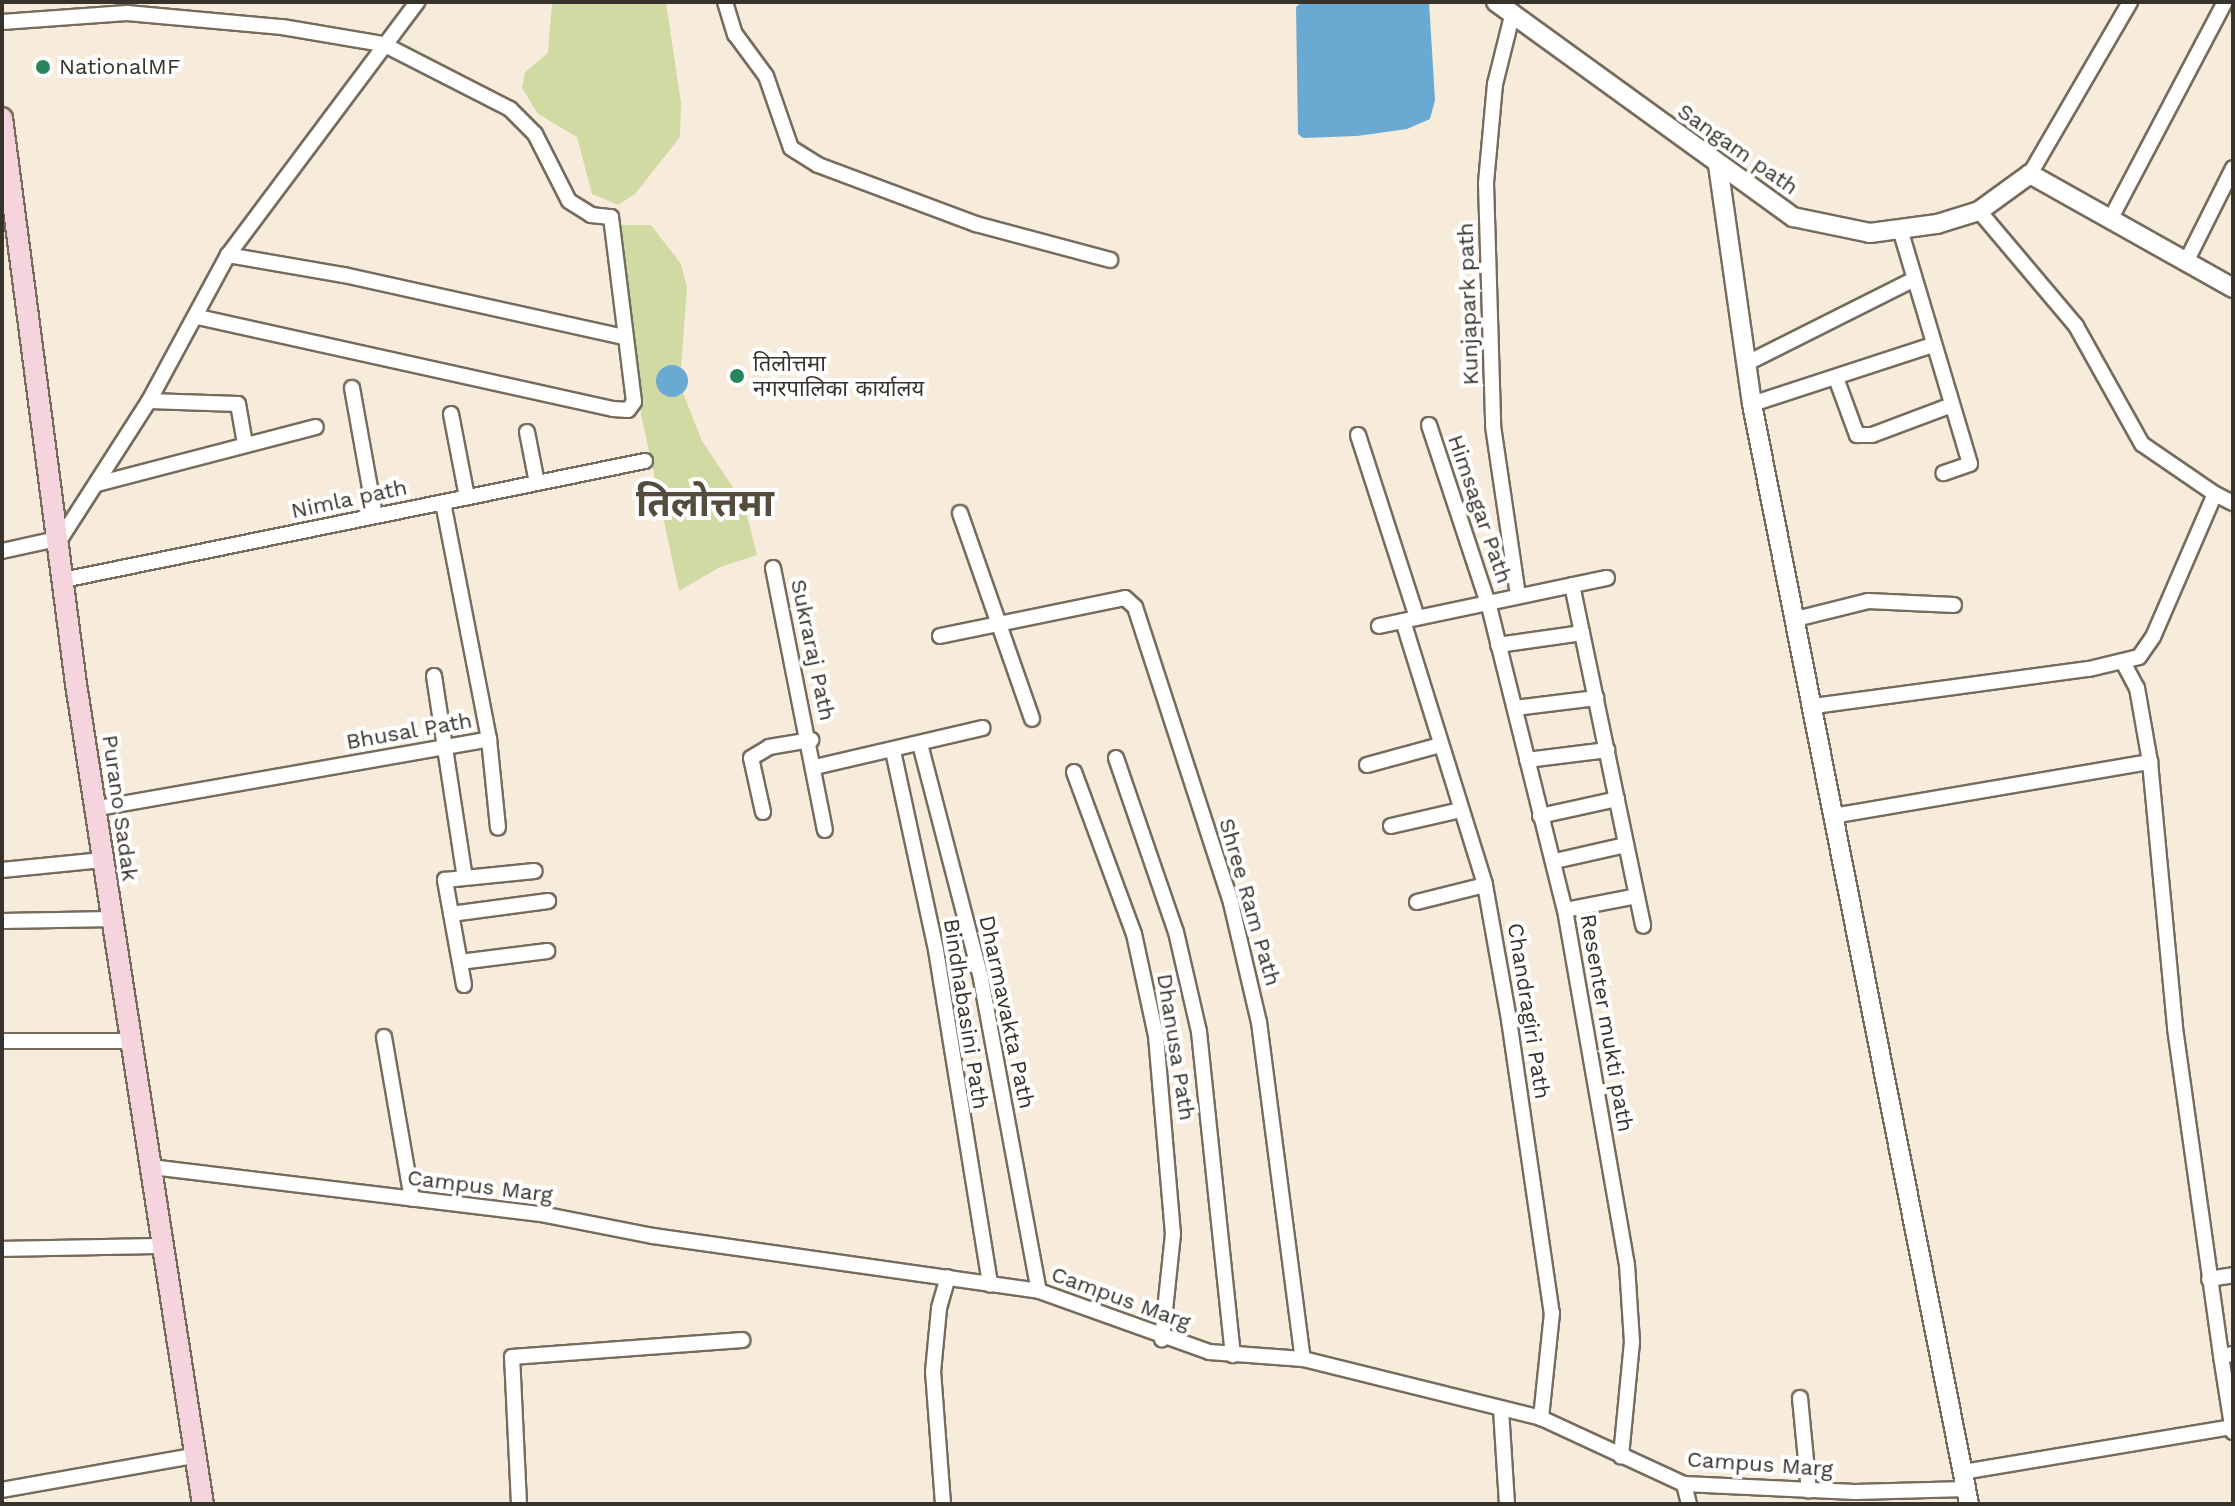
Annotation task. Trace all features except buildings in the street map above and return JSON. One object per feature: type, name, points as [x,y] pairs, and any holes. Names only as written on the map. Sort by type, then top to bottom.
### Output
[{"type":"main road","name":"Purano Sadak","points":[[2,118],[61,538],[63,580],[99,808],[103,860],[193,1456],[203,1504]]},
{"type":"street","points":[[2,551],[61,538],[149,401],[228,255],[417,2]]},
{"type":"street","points":[[725,2],[735,34],[766,76],[791,148],[818,165],[976,224],[1110,260]]},
{"type":"street","name":"Sangam path","points":[[1496,2],[1793,217],[1870,233],[1900,229],[1979,211],[2030,174]]},
{"type":"street","points":[[2130,2],[2030,174],[2233,288]]},
{"type":"street","points":[[2111,218],[2225,2]]},
{"type":"street","name":"Kunjapark path","points":[[1513,12],[1495,84],[1486,183],[1493,426],[1518,596]]},
{"type":"street","points":[[2,22],[127,13],[282,27],[383,44],[526,120],[569,201],[591,215],[611,217],[623,337],[634,402],[628,410],[195,316]]},
{"type":"street","points":[[1718,165],[1752,404],[1966,1488]]},
{"type":"street","points":[[2186,262],[2233,168]]},
{"type":"street","points":[[1979,211],[2076,326],[2142,444],[2233,503]]},
{"type":"street","points":[[1900,229],[1970,464],[1944,473]]},
{"type":"street","points":[[228,255],[344,275],[623,337]]},
{"type":"street","points":[[1747,363],[1913,280]]},
{"type":"street","points":[[1752,404],[1933,345]]},
{"type":"street","points":[[1836,378],[1857,435],[1872,435],[1952,405]]},
{"type":"street","points":[[352,388],[375,516]]},
{"type":"street","points":[[149,401],[238,404],[245,442]]},
{"type":"street","points":[[451,414],[467,497]]},
{"type":"street","name":"Himsagar Path","points":[[1429,425],[1489,606]]},
{"type":"street","points":[[97,484],[245,442],[316,427]]},
{"type":"street","points":[[527,432],[537,483]]},
{"type":"street","name":"Chandragiri Path","points":[[1358,435],[1410,620],[1440,745],[1485,885],[1552,1313],[1541,1418]]},
{"type":"street","name":"Nimla path","points":[[63,580],[645,461]]},
{"type":"street","points":[[1814,706],[2123,662],[2139,657],[2153,637],[2215,494]]},
{"type":"street","name":"Bhusal Path","points":[[99,808],[489,739],[443,502]]},
{"type":"street","points":[[960,513],[1032,719]]},
{"type":"street","name":"Sukraraj Path","points":[[773,568],[811,740],[825,830]]},
{"type":"street","points":[[1379,626],[1489,606],[1518,596],[1607,578]]},
{"type":"street","points":[[1572,585],[1643,926]]},
{"type":"street","name":"Shree Ram Path","points":[[998,623],[1125,598],[1135,607],[1231,903],[1259,1022],[1303,1359]]},
{"type":"street","points":[[1796,619],[1868,601],[1954,605]]},
{"type":"street","name":"Resenter mukti path","points":[[1489,606],[1540,816],[1555,861],[1627,1265],[1632,1342],[1621,1456]]},
{"type":"street","points":[[940,636],[998,623]]},
{"type":"street","points":[[1498,645],[1582,633]]},
{"type":"street","points":[[2123,662],[2137,688],[2150,762],[2175,1028],[2209,1279],[2227,1355],[2233,1429]]},
{"type":"street","points":[[434,676],[465,878]]},
{"type":"street","points":[[1515,708],[1596,698]]},
{"type":"street","points":[[815,767],[983,728]]},
{"type":"street","points":[[489,739],[498,828]]},
{"type":"street","points":[[763,812],[751,758],[769,747],[811,740]]},
{"type":"street","name":"Dharmavakta Path","points":[[920,744],[981,979],[1039,1291]]},
{"type":"street","points":[[1367,765],[1440,745]]},
{"type":"street","points":[[1527,760],[1607,750]]},
{"type":"street","name":"Bindhabasini Path","points":[[893,751],[936,950],[990,1285]]},
{"type":"street","points":[[1116,758],[1176,932],[1199,1032],[1233,1355]]},
{"type":"street","points":[[1833,816],[2150,762]]},
{"type":"street","name":"Dhanusa Path","points":[[1074,772],[1134,934],[1156,1036],[1173,1234],[1162,1339]]},
{"type":"street","points":[[1540,816],[1617,799]]},
{"type":"street","points":[[1391,826],[1461,810]]},
{"type":"street","points":[[1555,861],[1626,845]]},
{"type":"street","points":[[2,870],[103,860]]},
{"type":"street","points":[[464,985],[445,880],[535,871]]},
{"type":"street","points":[[1417,902],[1485,885]]},
{"type":"street","points":[[1565,910],[1637,896]]},
{"type":"street","points":[[451,914],[548,901]]},
{"type":"street","points":[[2,921],[113,919]]},
{"type":"street","points":[[460,962],[547,951]]},
{"type":"street","points":[[384,1037],[412,1199]]},
{"type":"street","points":[[2,1041],[132,1041]]},
{"type":"street","name":"Campus Marg","points":[[151,1167],[412,1199],[1039,1291],[1162,1339],[1233,1355],[1303,1359],[1541,1418],[1684,1484],[1809,1491],[1966,1488],[2233,1429]]},
{"type":"street","points":[[2,1249],[163,1246]]},
{"type":"street","points":[[2209,1279],[2233,1275]]},
{"type":"street","points":[[943,1504],[933,1372],[939,1308],[948,1277]]},
{"type":"street","points":[[519,1504],[512,1357],[742,1340]]},
{"type":"street","points":[[1800,1398],[1809,1491]]},
{"type":"street","points":[[1501,1409],[1507,1504]]},
{"type":"street","points":[[2,1490],[193,1456]]},
{"type":"street","points":[[1684,1484],[1689,1504]]},
{"type":"green space","points":[[552,2],[666,2],[681,103],[680,137],[635,194],[618,205],[592,194],[577,137],[538,114],[522,88],[525,72],[548,53]]},
{"type":"green space","points":[[619,225],[651,225],[681,264],[687,287],[679,396],[683,393],[702,441],[744,504],[757,555],[720,567],[679,591],[641,414]]},
{"type":"water","points":[[1302,2],[1429,2],[1435,100],[1430,119],[1407,129],[1357,136],[1303,138],[1298,134],[1296,7]]},
{"type":"water","points":[[672,365],[684,369],[688,381],[684,393],[672,397],[660,393],[656,381],[660,369]]},
{"type":"place","name":"NationalMF","points":[[43,67]]},
{"type":"place","name":"तिलोत्तमा नगरपालिका कार्यालय","points":[[737,376]]},
{"type":"district","name":"तिलोत्तमा","points":[[705,504]]}]
